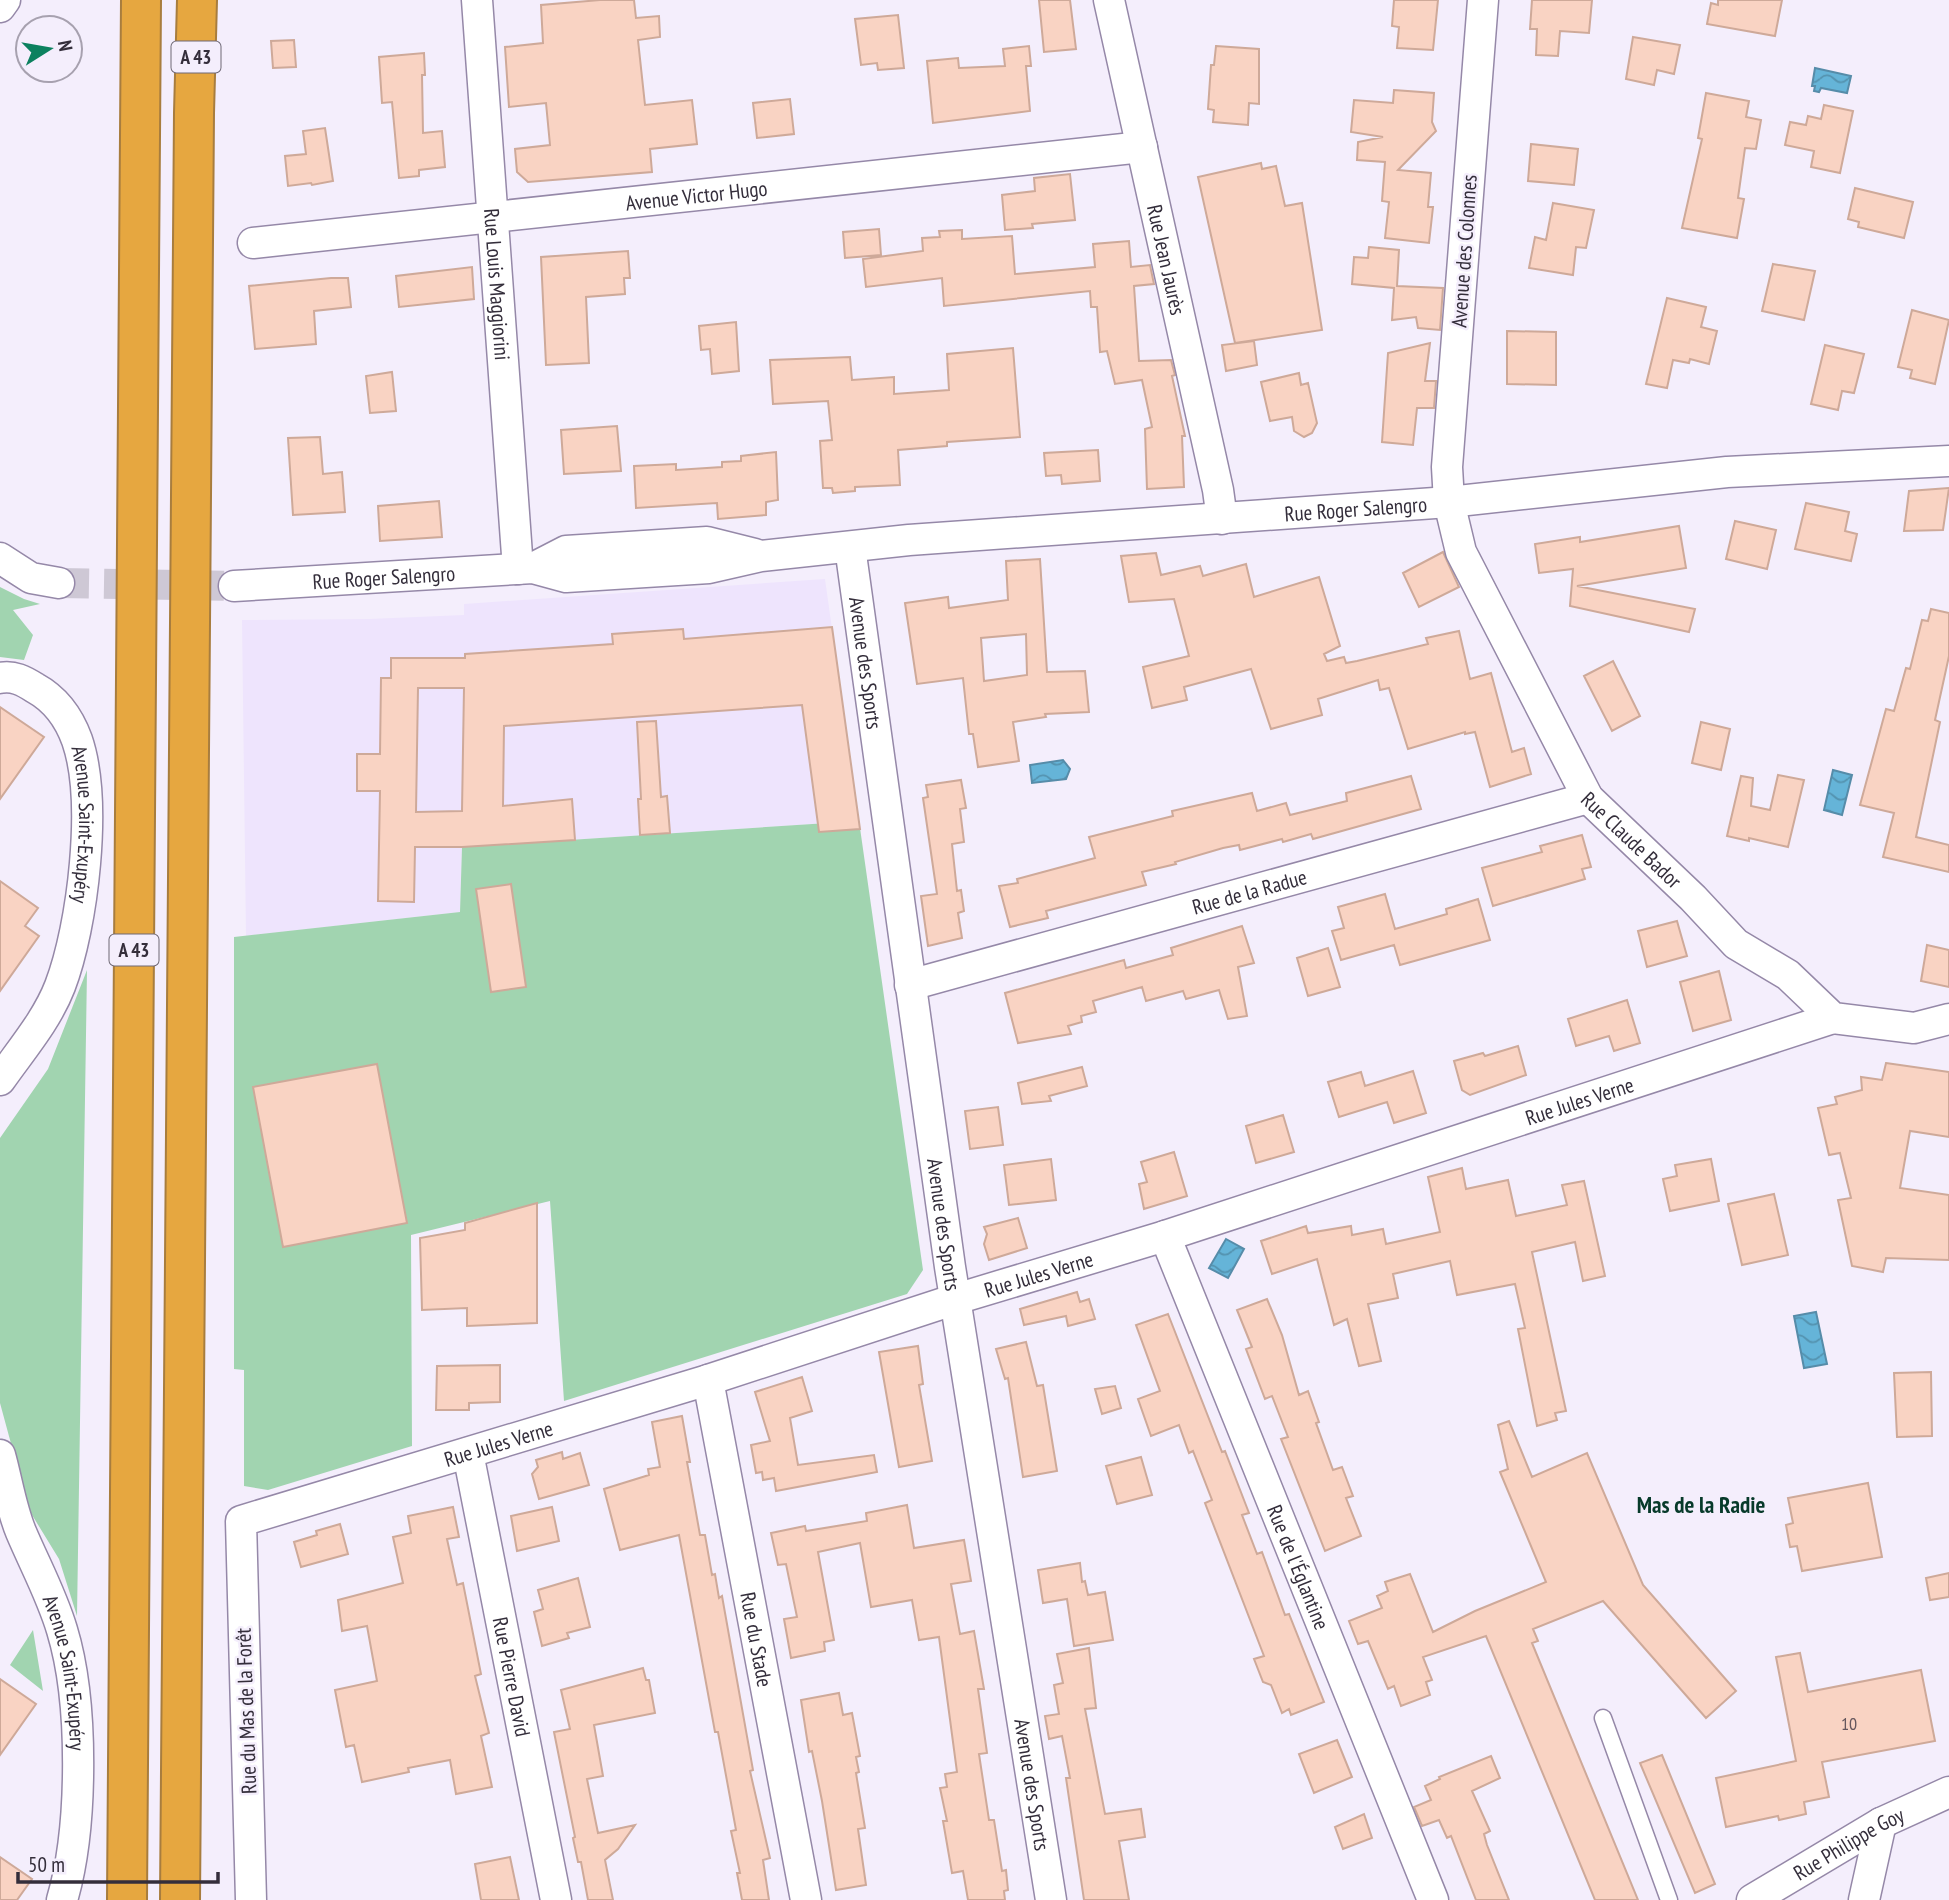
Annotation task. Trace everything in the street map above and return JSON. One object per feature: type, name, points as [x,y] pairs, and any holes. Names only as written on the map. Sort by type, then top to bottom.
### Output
[{"type":"highway","name":"A 43","points":[[127,1900],[141,0]]},
{"type":"highway","name":"A 43","points":[[180,1900],[197,0]]},
{"type":"street","points":[[0,7],[5,0]]},
{"type":"street","name":"Rue Louis Maggiorini","points":[[477,0],[526,568]]},
{"type":"street","name":"Rue Jean Jaurès","points":[[1108,0],[1218,490],[1222,519]]},
{"type":"street","name":"Avenue des Colonnes","points":[[1449,502],[1447,467],[1483,0]]},
{"type":"street","name":"Avenue Victor Hugo","points":[[253,243],[1142,147]]},
{"type":"street","name":"Rue Roger Salengro","points":[[234,586],[526,568],[566,551],[707,542],[761,556],[909,540],[1449,502],[1727,472],[1949,461]]},
{"type":"street","name":"Rue Claude Bador","points":[[1449,502],[1461,552],[1588,798],[1693,898],[1736,944],[1788,975],[1833,1018]]},
{"type":"street","name":"Avenue des Sports","points":[[850,547],[956,1299],[1051,1900]]},
{"type":"street","points":[[0,558],[31,578],[59,583]]},
{"type":"street","name":"Avenue Saint-Exupéry","points":[[0,678],[7,676],[20,680],[53,700],[65,717],[76,740],[85,787],[86,855],[78,921],[60,986],[51,1007],[0,1080]]},
{"type":"street","name":"Rue de la Radue","points":[[911,985],[1588,798]]},
{"type":"street","points":[[1833,1018],[1914,1028],[1949,1019]]},
{"type":"street","name":"Rue Jules Verne","points":[[241,1521],[708,1380],[956,1299],[1165,1236],[1833,1018]]},
{"type":"street","name":"Rue de l'Églantine","points":[[1165,1236],[1433,1900]]},
{"type":"street","name":"Rue du Stade","points":[[708,1380],[806,1900]]},
{"type":"street","name":"Rue Pierre David","points":[[468,1453],[556,1900]]},
{"type":"street","name":"Avenue Saint-Exupéry","points":[[0,1455],[20,1529],[55,1609],[68,1655],[76,1715],[78,1767],[73,1842],[62,1900]]},
{"type":"street","name":"Rue du Mas de la Forêt","points":[[241,1521],[251,1900]]},
{"type":"street","name":"Rue Philippe Goy","points":[[1752,1900],[1881,1823],[1949,1792]]},
{"type":"street","points":[[1864,1900],[1881,1823]]},
{"type":"lane","points":[[1603,1718],[1669,1900]]},
{"type":"shaded area","points":[[825,579],[859,821],[462,847],[460,912],[246,936],[242,620],[464,615],[464,604]]},
{"type":"green space","points":[[0,587],[40,604],[13,610],[33,635],[24,660],[0,657]]},
{"type":"green space","points":[[859,821],[923,1270],[907,1294],[564,1401],[550,1201],[411,1235],[412,1446],[268,1490],[244,1486],[244,1370],[234,1369],[234,937],[460,912],[462,847]]},
{"type":"green space","points":[[87,970],[77,1616],[59,1559],[29,1510],[0,1403],[0,1138],[48,1069]]},
{"type":"green space","points":[[33,1630],[43,1691],[10,1665]]},
{"type":"water","points":[[1815,68],[1851,76],[1847,93],[1821,88],[1819,92],[1814,91],[1815,86],[1812,86]]},
{"type":"water","points":[[1063,760],[1070,769],[1066,779],[1032,783],[1030,765]]},
{"type":"water","points":[[1833,770],[1852,775],[1842,815],[1824,810]]},
{"type":"water","points":[[1226,1239],[1244,1249],[1228,1278],[1209,1268]]},
{"type":"water","points":[[1816,1312],[1827,1364],[1804,1368],[1794,1316]]},
{"type":"building","points":[[634,0],[636,18],[659,16],[660,37],[638,40],[645,105],[692,100],[697,144],[650,149],[652,172],[528,182],[517,172],[515,149],[550,145],[546,103],[509,107],[505,47],[543,43],[541,5]]},
{"type":"building","points":[[1039,0],[1070,0],[1076,49],[1044,52]]},
{"type":"building","points":[[1394,0],[1438,0],[1433,50],[1397,48],[1399,27],[1392,26]]},
{"type":"building","points":[[1532,0],[1592,0],[1589,33],[1560,31],[1558,56],[1536,55],[1537,29],[1530,29]]},
{"type":"building","points":[[1718,0],[1782,0],[1775,36],[1707,24],[1711,3],[1718,5]]},
{"type":"building","points":[[898,15],[904,68],[878,70],[877,63],[861,65],[855,19]]},
{"type":"building","points":[[1633,37],[1680,45],[1674,74],[1657,70],[1654,85],[1626,79]]},
{"type":"building","points":[[294,40],[296,67],[273,68],[271,41]]},
{"type":"building","points":[[1029,46],[1031,66],[1026,66],[1030,111],[933,123],[927,61],[958,58],[959,68],[1005,66],[1003,49]]},
{"type":"building","points":[[1216,46],[1259,49],[1259,104],[1249,103],[1248,125],[1213,122],[1214,110],[1208,109],[1211,65],[1214,65]]},
{"type":"building","points":[[424,53],[423,133],[442,131],[445,167],[419,170],[419,176],[399,178],[392,102],[382,103],[379,57]]},
{"type":"building","points":[[1394,90],[1434,93],[1432,122],[1436,131],[1398,170],[1431,173],[1428,207],[1433,207],[1429,243],[1385,238],[1389,202],[1382,201],[1385,162],[1357,160],[1358,142],[1383,137],[1351,132],[1354,100],[1393,103]]},
{"type":"building","points":[[1706,93],[1749,101],[1746,117],[1761,120],[1756,149],[1745,148],[1738,198],[1744,199],[1737,238],[1682,228],[1702,139],[1698,138]]},
{"type":"building","points":[[790,99],[794,134],[757,138],[753,103]]},
{"type":"building","points":[[1824,105],[1853,111],[1840,173],[1811,167],[1814,151],[1785,145],[1790,122],[1806,125],[1808,116],[1821,119]]},
{"type":"building","points":[[325,128],[333,181],[288,186],[285,156],[306,154],[303,131]]},
{"type":"building","points":[[1531,144],[1578,149],[1574,185],[1528,181]]},
{"type":"building","points":[[1261,163],[1262,169],[1276,166],[1285,206],[1302,203],[1322,330],[1235,343],[1198,177]]},
{"type":"building","points":[[1070,174],[1075,220],[1032,224],[1033,228],[1005,230],[1002,195],[1035,191],[1034,178]]},
{"type":"building","points":[[1855,188],[1913,202],[1904,238],[1858,227],[1859,222],[1848,219]]},
{"type":"building","points":[[1553,203],[1594,210],[1586,248],[1576,247],[1573,275],[1529,268],[1535,237],[1546,240]]},
{"type":"building","points":[[879,229],[881,255],[845,258],[843,232]]},
{"type":"building","points":[[962,230],[962,239],[1012,236],[1015,274],[1095,267],[1093,244],[1129,241],[1131,267],[1150,265],[1154,284],[1134,286],[1139,361],[1171,360],[1185,436],[1182,436],[1184,487],[1147,489],[1145,429],[1152,427],[1142,380],[1115,384],[1107,351],[1100,352],[1097,307],[1091,307],[1090,291],[944,306],[942,278],[866,287],[863,259],[923,251],[922,238],[940,237],[939,231]]},
{"type":"building","points":[[1369,247],[1399,250],[1397,286],[1443,288],[1440,330],[1418,328],[1416,317],[1392,320],[1394,288],[1352,284],[1354,257],[1368,258]]},
{"type":"building","points":[[628,251],[630,278],[624,278],[625,294],[586,297],[589,363],[546,365],[541,257]]},
{"type":"building","points":[[1773,264],[1815,271],[1804,320],[1762,311]]},
{"type":"building","points":[[472,267],[474,299],[399,307],[396,276]]},
{"type":"building","points":[[348,278],[351,307],[314,311],[316,344],[255,349],[249,286]]},
{"type":"building","points":[[1667,298],[1706,307],[1701,327],[1717,331],[1709,364],[1690,359],[1689,363],[1673,360],[1667,388],[1646,384]]},
{"type":"building","points":[[1912,310],[1949,320],[1935,384],[1910,378],[1912,370],[1898,367]]},
{"type":"building","points":[[736,322],[739,371],[712,374],[710,349],[701,350],[699,326]]},
{"type":"building","points":[[1507,331],[1556,332],[1556,385],[1507,384]]},
{"type":"building","points":[[1254,341],[1257,365],[1226,371],[1222,345]]},
{"type":"building","points":[[1430,343],[1425,381],[1436,381],[1434,408],[1417,408],[1413,445],[1382,442],[1388,353]]},
{"type":"building","points":[[1825,345],[1864,354],[1854,393],[1842,391],[1838,410],[1811,404]]},
{"type":"building","points":[[1013,348],[1020,437],[947,442],[947,446],[898,450],[900,485],[855,487],[855,491],[833,493],[832,488],[823,488],[820,441],[832,440],[828,401],[773,404],[770,360],[850,357],[852,380],[894,377],[894,394],[949,390],[947,354]]},
{"type":"building","points":[[392,372],[396,411],[370,413],[366,376]]},
{"type":"building","points":[[1299,373],[1301,385],[1308,383],[1317,423],[1312,433],[1304,437],[1294,431],[1292,417],[1270,421],[1261,382]]},
{"type":"building","points":[[617,426],[621,471],[564,474],[561,430]]},
{"type":"building","points":[[320,437],[323,474],[342,472],[345,512],[293,515],[288,438]]},
{"type":"building","points":[[1098,450],[1100,481],[1062,484],[1061,475],[1046,476],[1044,453]]},
{"type":"building","points":[[776,452],[778,500],[766,502],[766,515],[718,519],[717,503],[636,508],[634,466],[676,464],[676,470],[722,467],[722,462],[741,461],[741,456]]},
{"type":"building","points":[[1949,488],[1943,530],[1904,531],[1909,491]]},
{"type":"building","points":[[439,501],[442,537],[380,541],[378,506]]},
{"type":"building","points":[[1806,503],[1849,512],[1845,531],[1857,534],[1851,561],[1795,549]]},
{"type":"building","points":[[1735,521],[1776,530],[1767,569],[1726,559]]},
{"type":"building","points":[[1679,526],[1686,568],[1577,586],[1695,609],[1689,632],[1570,606],[1573,569],[1539,573],[1535,544],[1580,537],[1580,542]]},
{"type":"building","points":[[1443,552],[1459,587],[1419,607],[1403,573]]},
{"type":"building","points":[[1156,553],[1161,575],[1200,566],[1203,576],[1246,564],[1254,597],[1319,577],[1340,646],[1324,654],[1327,661],[1344,657],[1346,663],[1357,661],[1428,644],[1426,638],[1459,631],[1470,679],[1491,673],[1512,752],[1524,748],[1531,774],[1490,787],[1475,732],[1465,732],[1408,749],[1389,688],[1380,690],[1378,680],[1318,699],[1322,715],[1271,729],[1251,669],[1184,687],[1187,700],[1152,708],[1143,667],[1189,656],[1174,599],[1129,602],[1121,556]]},
{"type":"building","points":[[1040,559],[1047,672],[1085,671],[1089,712],[1045,714],[1046,717],[1013,722],[1019,761],[978,767],[973,734],[969,734],[963,678],[917,684],[905,603],[948,597],[949,608],[1008,600],[1006,561]],"holes":[[[1026,634],[1027,675],[984,681],[981,638]]]},
{"type":"building","points":[[1931,609],[1949,613],[1949,656],[1935,720],[1940,722],[1916,837],[1949,845],[1949,872],[1883,857],[1894,813],[1860,805],[1886,709],[1894,711],[1906,668],[1910,669],[1922,620],[1928,621]]},
{"type":"building","points":[[832,627],[860,829],[819,832],[802,705],[504,726],[503,806],[572,799],[575,840],[415,847],[414,902],[378,901],[380,791],[357,791],[357,754],[380,754],[381,678],[391,678],[391,658],[465,658],[465,654],[613,644],[612,634],[683,629],[684,639]],"holes":[[[418,688],[464,688],[462,811],[416,812]]]},
{"type":"building","points":[[1613,661],[1640,716],[1612,731],[1584,676]]},
{"type":"building","points":[[0,707],[44,737],[0,799]]},
{"type":"building","points":[[656,721],[661,797],[667,796],[670,833],[640,835],[637,722]]},
{"type":"building","points":[[1701,722],[1730,729],[1721,770],[1692,763]]},
{"type":"building","points":[[1778,775],[1804,780],[1788,847],[1727,836],[1741,776],[1753,778],[1751,806],[1770,810]]},
{"type":"building","points":[[1411,776],[1421,809],[1313,839],[1311,834],[1240,850],[1239,845],[1223,848],[1142,872],[1146,885],[1046,911],[1048,918],[1010,927],[999,886],[1018,883],[1017,879],[1095,858],[1089,837],[1173,816],[1172,811],[1252,793],[1257,811],[1286,803],[1290,815],[1347,801],[1346,793]]},
{"type":"building","points":[[961,780],[966,808],[960,809],[964,842],[952,844],[957,891],[961,890],[964,911],[958,913],[962,938],[928,946],[921,896],[937,894],[923,798],[928,797],[926,785]]},
{"type":"building","points":[[1582,835],[1591,867],[1582,869],[1585,879],[1493,906],[1482,868],[1542,852],[1540,846]]},
{"type":"building","points":[[0,881],[38,908],[25,926],[39,936],[0,991]]},
{"type":"building","points":[[511,884],[526,987],[491,992],[476,889]]},
{"type":"building","points":[[1385,894],[1395,929],[1447,914],[1446,909],[1478,899],[1490,940],[1400,965],[1394,945],[1341,960],[1332,931],[1344,928],[1338,907]]},
{"type":"building","points":[[1677,921],[1687,956],[1647,967],[1638,931]]},
{"type":"building","points":[[1242,926],[1254,963],[1238,967],[1247,1016],[1228,1019],[1219,990],[1186,999],[1183,991],[1146,1001],[1142,987],[1093,1001],[1096,1012],[1081,1016],[1082,1022],[1068,1026],[1071,1034],[1018,1043],[1005,993],[1124,960],[1126,968],[1173,955],[1171,948]]},
{"type":"building","points":[[1927,945],[1949,950],[1949,987],[1921,981]]},
{"type":"building","points":[[1328,948],[1340,987],[1308,996],[1297,958]]},
{"type":"building","points":[[1719,971],[1731,1020],[1693,1031],[1680,982]]},
{"type":"building","points":[[1627,1000],[1640,1043],[1614,1051],[1609,1036],[1576,1046],[1568,1019]]},
{"type":"building","points":[[1518,1046],[1526,1075],[1470,1095],[1462,1090],[1454,1061],[1483,1053],[1485,1056]]},
{"type":"building","points":[[1886,1063],[1949,1072],[1949,1137],[1910,1131],[1900,1188],[1949,1195],[1949,1260],[1886,1258],[1883,1272],[1852,1266],[1838,1200],[1851,1198],[1840,1153],[1829,1155],[1818,1108],[1837,1104],[1835,1097],[1862,1090],[1861,1077],[1882,1080]]},
{"type":"building","points":[[377,1064],[407,1223],[283,1247],[253,1087]]},
{"type":"building","points":[[1082,1067],[1087,1086],[1049,1096],[1051,1101],[1022,1104],[1018,1083]]},
{"type":"building","points":[[1413,1071],[1426,1113],[1394,1123],[1387,1102],[1339,1117],[1328,1082],[1361,1072],[1365,1086]]},
{"type":"building","points":[[998,1107],[1003,1145],[970,1149],[965,1111]]},
{"type":"building","points":[[1283,1115],[1294,1152],[1256,1163],[1246,1126]]},
{"type":"building","points":[[1174,1152],[1187,1196],[1144,1209],[1139,1184],[1147,1182],[1141,1162]]},
{"type":"building","points":[[1051,1159],[1056,1200],[1009,1205],[1004,1165]]},
{"type":"building","points":[[1711,1159],[1719,1201],[1670,1211],[1663,1179],[1677,1176],[1675,1165]]},
{"type":"building","points":[[1462,1168],[1466,1189],[1508,1180],[1516,1216],[1567,1205],[1562,1185],[1584,1181],[1605,1276],[1583,1281],[1575,1242],[1532,1252],[1566,1411],[1555,1413],[1557,1420],[1537,1426],[1518,1329],[1525,1328],[1515,1284],[1457,1295],[1450,1261],[1393,1274],[1398,1298],[1368,1304],[1381,1361],[1359,1366],[1347,1319],[1334,1325],[1317,1259],[1272,1274],[1261,1241],[1306,1226],[1308,1233],[1351,1226],[1352,1235],[1383,1229],[1386,1244],[1440,1232],[1428,1177]]},
{"type":"building","points":[[1774,1194],[1788,1255],[1742,1265],[1728,1204]]},
{"type":"building","points":[[537,1203],[537,1323],[467,1326],[467,1308],[422,1310],[420,1238],[465,1230],[465,1223]]},
{"type":"building","points":[[1018,1218],[1027,1248],[989,1260],[984,1244],[987,1234],[984,1227]]},
{"type":"building","points":[[1077,1292],[1080,1302],[1089,1299],[1095,1319],[1068,1326],[1066,1316],[1024,1325],[1020,1309]]},
{"type":"building","points":[[1267,1299],[1282,1335],[1299,1395],[1308,1391],[1333,1470],[1342,1467],[1353,1496],[1346,1498],[1361,1536],[1325,1551],[1281,1439],[1288,1437],[1272,1396],[1265,1399],[1246,1349],[1252,1347],[1237,1310]]},
{"type":"building","points":[[1168,1314],[1249,1513],[1242,1515],[1257,1554],[1262,1552],[1285,1615],[1289,1614],[1324,1702],[1291,1715],[1289,1709],[1282,1713],[1271,1685],[1263,1682],[1254,1659],[1264,1656],[1205,1503],[1212,1500],[1193,1451],[1189,1453],[1179,1425],[1151,1436],[1138,1399],[1160,1391],[1136,1325]]},
{"type":"building","points":[[1026,1342],[1037,1386],[1043,1385],[1057,1471],[1023,1477],[1008,1378],[1005,1379],[996,1349]]},
{"type":"building","points":[[918,1346],[923,1384],[919,1385],[932,1461],[899,1467],[879,1352]]},
{"type":"building","points":[[500,1365],[500,1402],[469,1403],[469,1410],[436,1410],[437,1366]]},
{"type":"building","points":[[1931,1372],[1932,1436],[1897,1437],[1894,1373]]},
{"type":"building","points":[[802,1377],[812,1411],[790,1418],[798,1465],[874,1455],[877,1472],[776,1491],[774,1478],[763,1480],[762,1472],[756,1473],[751,1445],[770,1441],[755,1392]]},
{"type":"building","points":[[1115,1386],[1121,1408],[1102,1414],[1095,1389]]},
{"type":"building","points":[[682,1416],[700,1535],[705,1535],[712,1575],[715,1574],[719,1598],[722,1596],[753,1770],[750,1771],[770,1858],[763,1860],[769,1900],[742,1900],[737,1873],[740,1873],[731,1831],[736,1830],[679,1535],[620,1550],[604,1489],[649,1475],[648,1469],[660,1467],[652,1422]]},
{"type":"building","points":[[1509,1421],[1532,1477],[1587,1453],[1643,1585],[1736,1691],[1706,1718],[1603,1601],[1533,1629],[1538,1641],[1532,1643],[1638,1900],[1595,1900],[1486,1636],[1423,1657],[1432,1680],[1426,1682],[1430,1695],[1401,1706],[1394,1686],[1388,1689],[1368,1641],[1358,1644],[1349,1621],[1382,1608],[1377,1596],[1388,1591],[1385,1582],[1410,1574],[1433,1632],[1475,1611],[1546,1582],[1500,1472],[1508,1469],[1498,1425]]},
{"type":"building","points":[[562,1452],[563,1459],[580,1453],[589,1485],[539,1499],[532,1474],[538,1467],[536,1460]]},
{"type":"building","points":[[1141,1457],[1152,1495],[1117,1504],[1106,1466]]},
{"type":"building","points":[[1868,1483],[1882,1557],[1802,1571],[1797,1546],[1790,1547],[1786,1525],[1793,1523],[1788,1498]]},
{"type":"building","points":[[907,1505],[914,1548],[964,1540],[971,1581],[951,1584],[960,1634],[974,1631],[984,1689],[978,1689],[987,1753],[979,1754],[989,1820],[994,1820],[1002,1871],[1006,1870],[1008,1890],[1004,1891],[1005,1900],[968,1900],[963,1871],[952,1873],[943,1821],[947,1821],[940,1788],[947,1787],[945,1774],[957,1772],[939,1637],[919,1640],[912,1600],[871,1607],[860,1543],[818,1552],[834,1640],[824,1642],[825,1651],[791,1658],[784,1619],[797,1617],[786,1564],[778,1565],[771,1533],[805,1526],[806,1531],[867,1521],[866,1513]]},
{"type":"building","points":[[453,1507],[459,1537],[447,1539],[457,1585],[463,1583],[481,1674],[475,1676],[489,1733],[481,1736],[492,1787],[456,1794],[450,1760],[408,1768],[409,1772],[362,1782],[354,1745],[346,1747],[335,1690],[377,1681],[367,1626],[342,1631],[338,1600],[403,1583],[393,1537],[411,1533],[408,1516]]},
{"type":"building","points":[[552,1507],[559,1541],[517,1551],[511,1516]]},
{"type":"building","points":[[340,1524],[348,1554],[301,1567],[294,1542],[317,1535],[316,1531]]},
{"type":"building","points":[[1080,1563],[1082,1582],[1085,1581],[1088,1595],[1105,1592],[1113,1640],[1074,1646],[1067,1599],[1043,1603],[1038,1570]]},
{"type":"building","points":[[1949,1573],[1949,1597],[1930,1600],[1926,1578]]},
{"type":"building","points":[[578,1578],[590,1627],[567,1633],[569,1638],[542,1646],[534,1612],[543,1609],[538,1590]]},
{"type":"building","points":[[1089,1648],[1096,1708],[1085,1709],[1105,1814],[1141,1809],[1145,1837],[1119,1841],[1129,1900],[1084,1900],[1066,1778],[1070,1778],[1062,1736],[1049,1739],[1045,1716],[1059,1714],[1054,1685],[1063,1683],[1057,1654]]},
{"type":"building","points":[[1800,1653],[1808,1692],[1921,1670],[1935,1741],[1822,1762],[1829,1797],[1804,1802],[1806,1814],[1779,1820],[1778,1816],[1726,1827],[1716,1778],[1796,1761],[1776,1657]]},
{"type":"building","points":[[643,1668],[646,1680],[649,1680],[655,1713],[594,1725],[603,1776],[587,1779],[598,1833],[635,1825],[618,1849],[605,1860],[613,1900],[588,1900],[581,1862],[578,1862],[573,1838],[575,1837],[554,1732],[570,1729],[561,1690]]},
{"type":"building","points":[[0,1679],[36,1704],[0,1755]]},
{"type":"building","points":[[839,1693],[843,1715],[852,1713],[860,1756],[856,1757],[859,1772],[856,1773],[865,1828],[858,1829],[866,1885],[836,1890],[822,1801],[812,1751],[809,1752],[801,1700]]},
{"type":"building","points":[[1337,1740],[1352,1777],[1314,1793],[1299,1754]]},
{"type":"building","points":[[1662,1755],[1715,1884],[1695,1893],[1640,1763]]},
{"type":"building","points":[[1491,1756],[1500,1778],[1472,1791],[1490,1831],[1484,1834],[1487,1845],[1509,1900],[1476,1900],[1451,1836],[1447,1838],[1439,1820],[1422,1826],[1414,1807],[1431,1800],[1425,1786],[1440,1779],[1439,1777]]},
{"type":"building","points":[[1364,1814],[1372,1838],[1343,1849],[1335,1827]]},
{"type":"building","points":[[0,1857],[32,1879],[17,1900],[0,1900]]},
{"type":"building","points":[[510,1857],[519,1900],[481,1900],[475,1864]]},
{"type":"tunnel","points":[[59,583],[234,586]]},
{"type":"district","name":"Mas de la Radie","points":[[1701,1504]]}]
